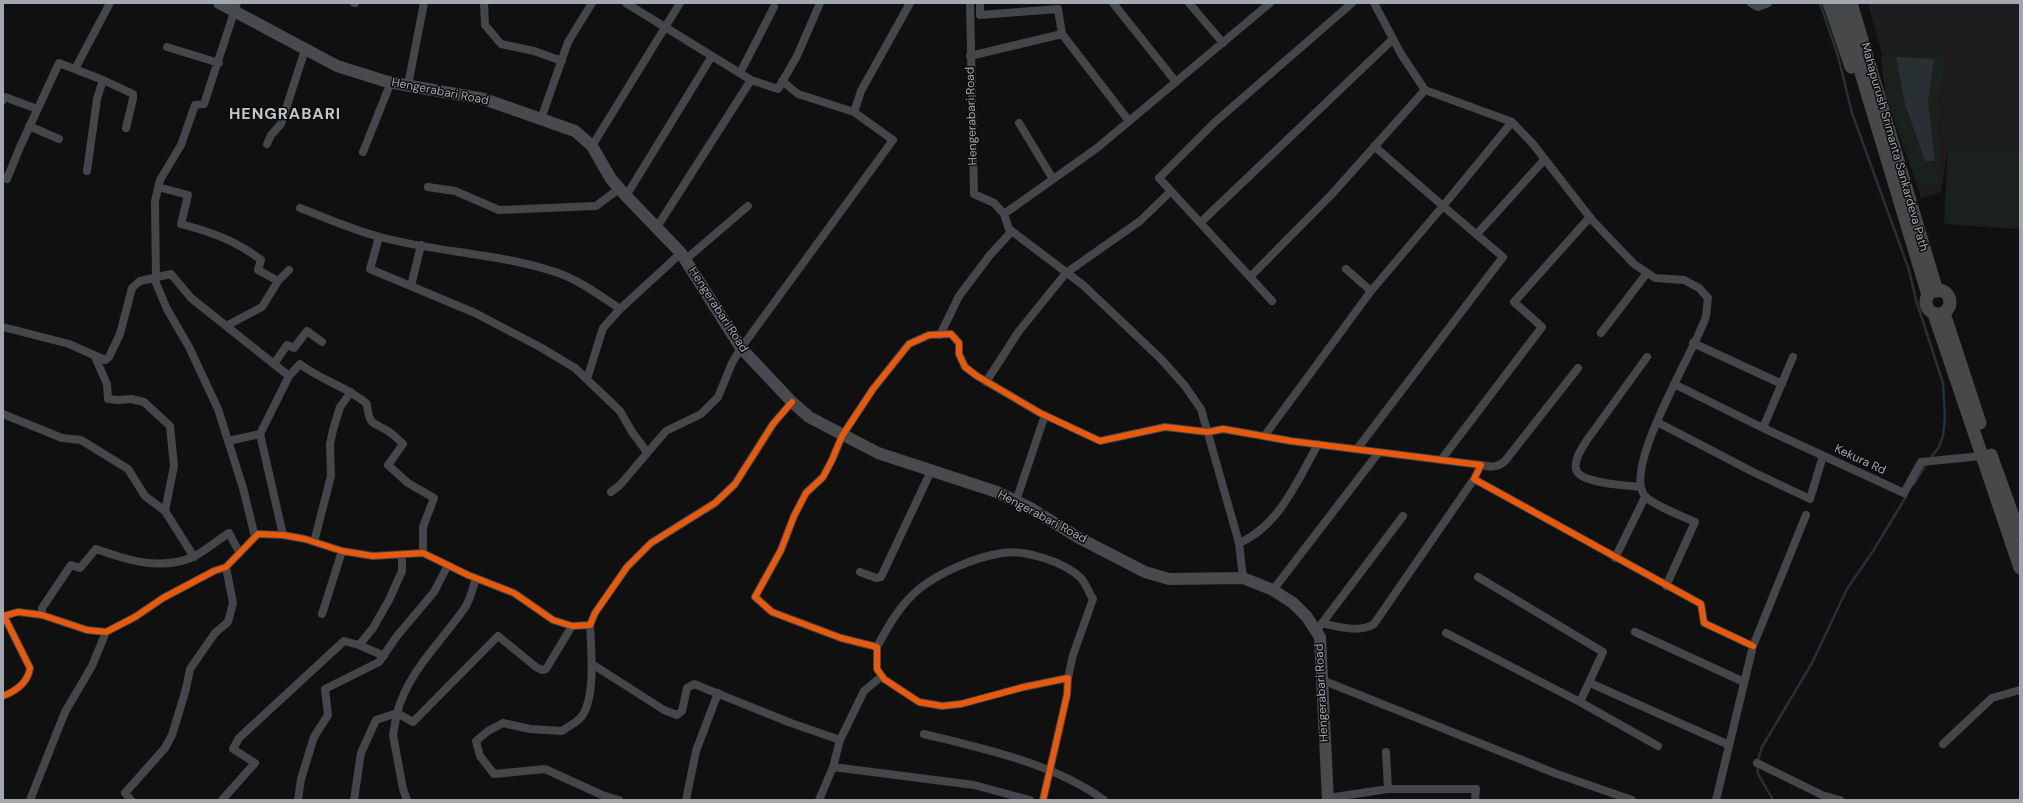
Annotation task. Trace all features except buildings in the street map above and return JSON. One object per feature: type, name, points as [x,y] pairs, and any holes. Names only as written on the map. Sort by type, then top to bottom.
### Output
[{"type":"main road","name":"Hengerabari Road","points":[[219,3],[236,6],[305,50],[337,66],[391,82],[484,99],[574,131],[592,146],[611,179],[683,256],[741,348],[792,402],[809,417],[842,436],[878,453],[997,492],[1016,501],[1079,538],[1145,572],[1169,579],[1243,578],[1274,590],[1293,603],[1319,627],[1328,799]]},
{"type":"main road","name":"Mahapurush Srimanta Sankardeva Path","points":[[1829,3],[1852,68],[1858,79],[1866,87],[1932,293]]},
{"type":"main road","points":[[1840,3],[1866,87]]},
{"type":"main road","name":"Mahapurush Srimanta Sankardeva Path","points":[[1851,3],[1932,293]]},
{"type":"main road","points":[[1939,313],[1949,305],[1948,297],[1942,292],[1932,293],[1926,307],[1939,313],[2020,536]]},
{"type":"main road","points":[[1939,313],[1982,456],[2020,568]]},
{"type":"street","points":[[75,69],[110,3]]},
{"type":"street","points":[[408,85],[424,3]]},
{"type":"street","points":[[484,3],[485,25],[501,44],[534,51],[562,61]]},
{"type":"street","points":[[541,119],[568,42],[592,3]]},
{"type":"street","points":[[626,3],[751,80],[778,89],[797,56],[820,3]]},
{"type":"street","points":[[592,146],[680,3]]},
{"type":"street","points":[[854,112],[861,91],[910,3]]},
{"type":"street","name":"Hengerabari Road","points":[[970,3],[974,194],[994,203],[1004,214],[1012,231],[1083,285],[1161,360],[1185,386],[1201,409],[1208,432],[1239,543],[1243,578]]},
{"type":"street","points":[[980,3],[980,15],[1058,9],[1062,34],[1129,121]]},
{"type":"street","points":[[1113,3],[1176,82]]},
{"type":"street","points":[[1189,3],[1223,43]]},
{"type":"street","points":[[1004,214],[1097,148],[1270,3]]},
{"type":"street","points":[[1272,301],[1159,178],[1215,122],[1352,3]]},
{"type":"street","points":[[1374,3],[1393,38],[1425,90],[1512,122],[1544,159],[1590,217],[1634,264],[1655,278],[1684,280],[1699,288],[1708,298],[1706,316],[1657,422],[1641,464],[1640,487],[1645,496],[1694,522],[1666,586]]},
{"type":"street","points":[[1750,3],[1758,7],[1768,3]]},
{"type":"street","points":[[236,6],[219,63],[204,104],[195,105],[181,145],[160,180],[155,201],[154,218],[156,283],[167,309],[189,347],[218,409],[255,537]]},
{"type":"street","points":[[740,73],[774,7]]},
{"type":"street","points":[[970,56],[1062,34]]},
{"type":"street","points":[[1200,223],[1393,38]]},
{"type":"street","points":[[167,47],[219,63]]},
{"type":"street","points":[[267,144],[271,135],[281,124],[305,50]]},
{"type":"street","points":[[428,187],[455,191],[499,210],[596,206],[623,192],[712,56]]},
{"type":"street","points":[[3,177],[7,178],[29,126],[59,63],[103,80],[133,94],[126,128]]},
{"type":"street","points":[[88,171],[97,99],[103,80]]},
{"type":"street","points":[[657,227],[751,80]]},
{"type":"street","points":[[363,152],[391,82]]},
{"type":"street","points":[[611,492],[620,485],[666,431],[701,414],[718,396],[732,363],[741,348],[893,140],[854,112],[798,94],[782,82]]},
{"type":"street","points":[[1250,277],[1332,194],[1425,90]]},
{"type":"street","points":[[3,100],[5,96],[38,109]]},
{"type":"street","points":[[1265,436],[1371,291],[1512,122]]},
{"type":"street","points":[[1019,124],[1053,179]]},
{"type":"street","points":[[29,126],[58,139]]},
{"type":"street","points":[[1357,449],[1503,257],[1374,146]]},
{"type":"street","points":[[1477,234],[1544,159]]},
{"type":"street","points":[[158,187],[188,195],[182,224],[210,231],[231,240],[261,260],[258,270],[278,281]]},
{"type":"street","points":[[986,382],[1018,331],[1066,273],[1140,221],[1171,192]]},
{"type":"street","points":[[587,379],[604,328],[620,309],[683,256],[748,206]]},
{"type":"street","points":[[300,208],[379,237],[494,257],[550,270],[591,289],[620,309]]},
{"type":"street","points":[[1441,460],[1542,327],[1514,302],[1590,217]]},
{"type":"street","points":[[940,335],[959,296],[990,255],[1012,231]]},
{"type":"street","points":[[379,237],[370,269],[475,313],[540,347],[575,368],[620,411],[632,432],[647,452]]},
{"type":"street","points":[[411,286],[421,245]]},
{"type":"street","points":[[1346,269],[1371,291]]},
{"type":"street","points":[[226,326],[262,307],[268,300],[270,292],[278,281],[289,270]]},
{"type":"street","points":[[1601,333],[1647,273]]},
{"type":"street","points":[[3,327],[69,344],[95,357],[105,360],[109,357],[120,334],[132,288],[140,281],[156,276],[171,274],[192,298],[289,376]]},
{"type":"street","points":[[274,364],[287,345],[294,348],[306,331],[322,342]]},
{"type":"street","points":[[877,647],[841,638],[772,612],[755,597],[781,550],[794,516],[806,492],[823,477],[842,436],[873,389],[909,344],[929,335],[950,334],[959,343],[959,354],[965,367],[986,382],[1044,415],[1100,441],[1165,427],[1208,432],[1223,429],[1318,444],[1499,466],[1505,461],[1578,368]]},
{"type":"street","points":[[1693,343],[1782,384]]},
{"type":"street","points":[[1640,487],[1588,480],[1579,476],[1576,469],[1579,454],[1587,440],[1647,356]]},
{"type":"street","points":[[95,357],[107,384],[108,398],[118,400],[131,399],[144,402],[170,426],[174,466],[165,511]]},
{"type":"street","points":[[1763,428],[1793,357]]},
{"type":"street","points":[[283,534],[260,434],[289,376],[300,364],[310,372],[358,395],[368,404],[368,415],[374,426],[388,432],[403,444],[388,465],[408,483],[434,498],[423,527],[424,553]]},
{"type":"street","name":"Kekura Rd","points":[[1674,384],[1763,428],[1904,493],[1921,462],[1982,456]]},
{"type":"street","points":[[314,542],[331,476],[330,444],[333,430],[340,407],[350,392]]},
{"type":"street","points":[[619,800],[602,795],[545,769],[494,774],[480,756],[476,741],[488,731],[503,723],[530,729],[562,731],[582,716],[590,693],[592,664],[590,624],[595,613],[627,567],[651,543],[716,503],[735,484],[773,424],[792,402]]},
{"type":"street","points":[[3,414],[62,438],[81,440],[128,469],[145,496],[165,511],[194,557]]},
{"type":"street","points":[[1016,501],[1044,415]]},
{"type":"street","points":[[1657,422],[1753,472],[1810,498],[1823,456]]},
{"type":"street","points":[[228,442],[260,434]]},
{"type":"street","points":[[1239,543],[1252,538],[1274,517],[1291,492],[1318,444]]},
{"type":"street","points":[[1274,590],[1379,452]]},
{"type":"street","points":[[1319,627],[1360,629],[1368,628],[1374,624],[1474,478],[1481,465]]},
{"type":"street","points":[[860,572],[876,578],[882,577],[931,471]]},
{"type":"street","points":[[1474,478],[1615,558],[1701,604],[1704,623],[1753,646]]},
{"type":"street","points":[[1615,558],[1645,496]]},
{"type":"street","points":[[1716,800],[1753,646],[1806,515]]},
{"type":"street","points":[[1319,627],[1403,516]]},
{"type":"street","points":[[42,615],[42,608],[71,565],[80,568],[96,549],[129,561],[154,564],[178,562],[194,557],[229,533],[239,552]]},
{"type":"street","points":[[3,696],[20,687],[29,676],[30,668],[4,616],[18,612],[42,615],[87,630],[106,632],[135,617],[163,598],[214,571],[226,567],[258,534],[283,534],[342,551],[373,556],[424,553],[476,578],[514,593],[553,620],[572,626],[590,624]]},
{"type":"street","points":[[322,614],[342,551]]},
{"type":"street","points":[[1042,800],[1067,695],[1068,678],[1073,655],[1093,599],[1081,579],[1059,562],[1036,556],[1003,552],[961,564],[920,589],[893,618],[877,647],[877,670],[882,676],[905,694],[919,702],[942,706],[961,704],[1024,687],[1068,678]]},
{"type":"street","points":[[359,646],[373,628],[389,600],[402,571],[402,555]]},
{"type":"street","points":[[298,800],[301,779],[314,737],[328,715],[325,689],[379,662],[397,636],[434,592],[448,565]]},
{"type":"street","points":[[131,800],[125,793],[165,748],[172,735],[190,669],[215,634],[228,622],[233,603],[226,567]]},
{"type":"street","points":[[1478,577],[1602,652],[1590,683],[1580,702]]},
{"type":"street","points":[[406,800],[393,735],[401,697],[411,678],[465,608],[476,578]]},
{"type":"street","points":[[354,800],[361,753],[376,720],[397,713],[413,722],[498,636],[536,667],[542,670],[546,669],[572,626]]},
{"type":"street","points":[[30,800],[65,712],[92,666],[106,632]]},
{"type":"street","points":[[1635,632],[1744,682]]},
{"type":"street","points":[[1446,633],[1580,702],[1658,746]]},
{"type":"street","points":[[222,800],[255,762],[233,749],[239,738],[344,641],[384,656]]},
{"type":"street","points":[[592,664],[664,710],[677,715],[682,711],[687,688],[694,684],[792,723],[840,740]]},
{"type":"street","points":[[819,800],[833,767],[840,740],[864,691],[882,676]]},
{"type":"street","points":[[1322,680],[1556,774],[1632,800]]},
{"type":"street","points":[[1590,683],[1729,745]]},
{"type":"street","points":[[1943,744],[1992,698],[2020,690]]},
{"type":"street","points":[[686,800],[696,751],[718,693]]},
{"type":"street","points":[[924,734],[1003,754],[1048,771],[1093,792],[1104,800]]},
{"type":"street","points":[[1386,752],[1388,789]]},
{"type":"street","points":[[1757,763],[1822,795],[1840,800]]},
{"type":"street","points":[[833,767],[974,785],[1030,800]]},
{"type":"street","points":[[1328,799],[1388,789],[1476,789],[1475,800]]},
{"type":"shaded area","points":[[1868,3],[2020,3],[2020,152],[1948,147],[1941,192],[1921,198]]},
{"type":"shaded area","points":[[1895,51],[1947,52],[1939,100],[1940,184],[1917,186],[1885,94],[1881,57]]},
{"type":"shaded area","points":[[1896,57],[1934,59],[1928,102],[1935,161],[1925,161],[1905,104]]},
{"type":"shaded area","points":[[1948,147],[2020,151],[2020,229],[1944,224]]},
{"type":"waterway","points":[[1820,3],[1838,56],[1852,113],[1909,270],[1916,300],[1943,383],[1945,418],[1943,436],[1939,447],[1930,459]]},
{"type":"waterway","points":[[1914,484],[1926,464]]},
{"type":"waterway","points":[[1773,800],[1758,774],[1757,763],[1762,747],[1812,663],[1847,589],[1873,551],[1907,495]]},
{"type":"cycle path","points":[[1043,800],[1067,695],[1068,678],[1024,687],[961,704],[942,706],[919,702],[884,679],[877,669],[877,647],[841,638],[772,612],[755,597],[781,550],[794,516],[806,493],[823,477],[842,436],[873,389],[909,344],[929,335],[951,334],[959,343],[959,354],[965,367],[977,376],[1040,413],[1100,441],[1165,427],[1208,432],[1223,429],[1291,441],[1481,465],[1474,479],[1701,604],[1704,623],[1753,646]]},
{"type":"cycle path","points":[[3,696],[24,682],[30,668],[4,616],[18,612],[42,615],[87,630],[106,632],[135,617],[163,598],[214,571],[226,567],[258,534],[283,535],[305,539],[342,551],[373,556],[423,553],[468,575],[514,593],[553,620],[572,626],[590,625],[595,613],[627,567],[651,543],[715,503],[735,484],[773,424],[792,402]]},
{"type":"district","name":"HENGRABARI","points":[[285,115]]}]
